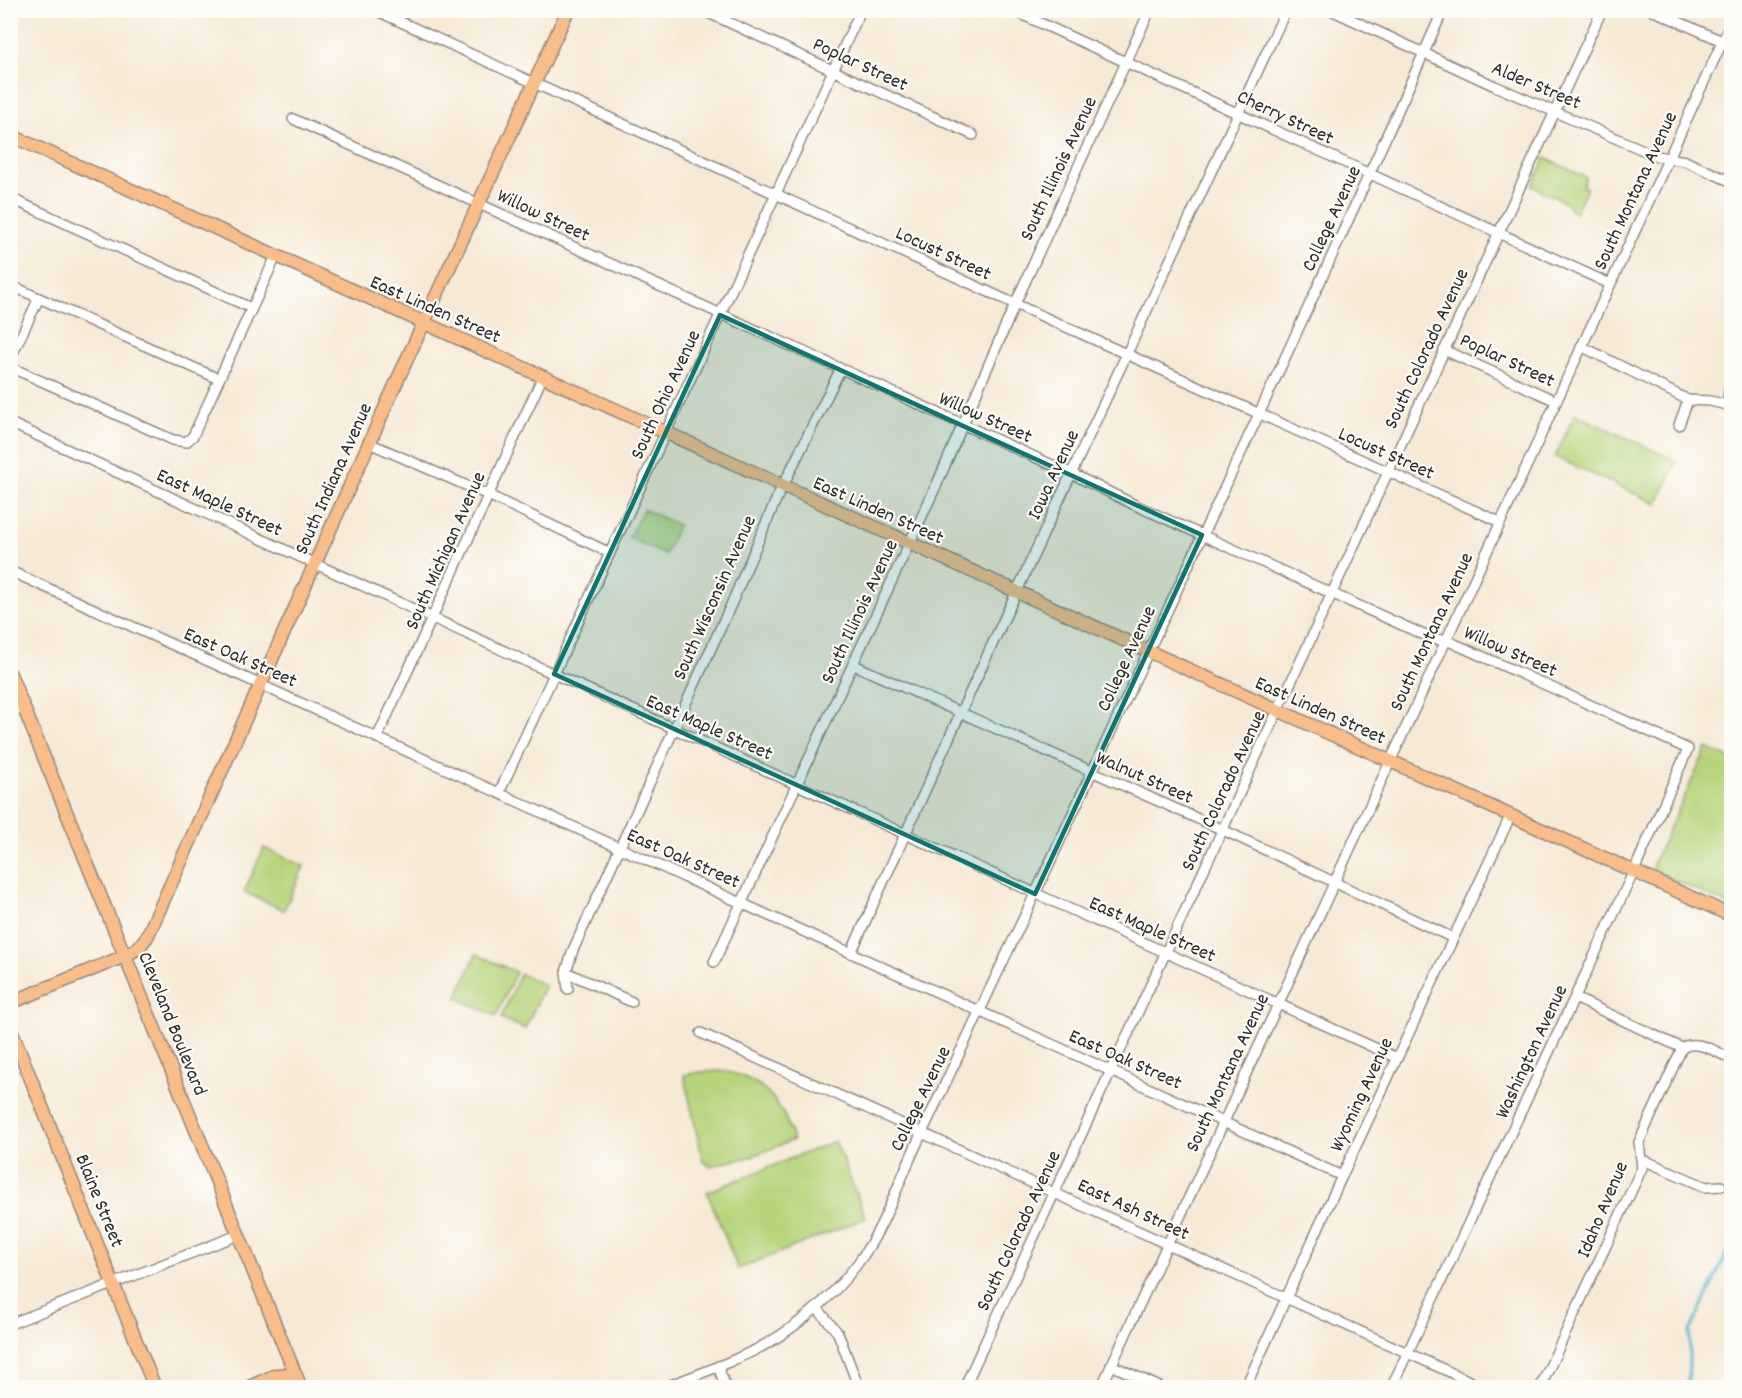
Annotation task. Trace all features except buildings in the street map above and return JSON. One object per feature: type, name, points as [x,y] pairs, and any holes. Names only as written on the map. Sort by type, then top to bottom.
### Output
[{"type":"main road","name":"South Indiana Avenue","points":[[10,1003],[125,956],[138,948],[147,937],[314,564],[568,10]]},
{"type":"main road","name":"East Linden Street","points":[[10,135],[1731,916]]},
{"type":"main road","name":"Cleveland Boulevard","points":[[10,674],[301,1388]]},
{"type":"main road","name":"Blaine Street","points":[[10,1027],[155,1388]]},
{"type":"main road","points":[[247,1388],[276,1375],[295,1374]]},
{"type":"main road","points":[[277,1388],[295,1374]]},
{"type":"street","name":"Locust Street","points":[[375,10],[1126,355],[1500,522]]},
{"type":"street","name":"Poplar Street","points":[[702,10],[973,135]]},
{"type":"street","name":"South Ohio Avenue","points":[[499,793],[861,10]]},
{"type":"street","name":"Cherry Street","points":[[1012,10],[1610,284]]},
{"type":"street","name":"South Illinois Avenue","points":[[714,962],[854,665],[1015,304],[1150,10]]},
{"type":"street","name":"Iowa Avenue","points":[[851,953],[1286,10]]},
{"type":"street","name":"Alder Street","points":[[1331,10],[1424,54],[1657,156],[1686,161],[1731,182]]},
{"type":"street","name":"College Avenue","points":[[663,1388],[742,1357],[795,1325],[817,1308],[858,1263],[874,1238],[1370,174],[1443,10]]},
{"type":"street","name":"South Colorado Avenue","points":[[964,1388],[1602,10]]},
{"type":"street","points":[[1652,10],[1722,41]]},
{"type":"street","name":"South Montana Avenue","points":[[1101,1388],[1731,21]]},
{"type":"street","name":"Willow Street","points":[[293,119],[1072,474],[1135,505],[1434,639],[1446,640],[1665,739]]},
{"type":"street","points":[[10,198],[251,308]]},
{"type":"street","points":[[10,367],[182,443],[189,441],[194,436],[276,256]]},
{"type":"street","points":[[10,285],[219,380]]},
{"type":"street","points":[[10,360],[39,298]]},
{"type":"street","points":[[1581,346],[1688,400],[1729,405],[1731,370]]},
{"type":"street","name":"Poplar Street","points":[[1444,350],[1556,401]]},
{"type":"street","name":"South Wisconsin Avenue","points":[[566,972],[568,961],[730,607],[782,486],[840,370]]},
{"type":"street","name":"South Michigan Avenue","points":[[377,738],[542,378]]},
{"type":"street","points":[[1680,425],[1688,400]]},
{"type":"street","name":"East Maple Street","points":[[10,423],[673,729],[1397,1058]]},
{"type":"street","points":[[369,443],[488,495],[610,553]]},
{"type":"street","name":"East Oak Street","points":[[10,571],[1342,1176]]},
{"type":"street","name":"Walnut Street","points":[[854,665],[1223,830],[1453,938]]},
{"type":"street","points":[[10,713],[24,708]]},
{"type":"street","name":"Washington Avenue","points":[[1391,1388],[1634,872],[1688,749],[1665,739]]},
{"type":"street","name":"Wyoming Avenue","points":[[1245,1388],[1510,817]]},
{"type":"street","points":[[566,972],[568,989]]},
{"type":"street","points":[[566,972],[632,1002]]},
{"type":"street","points":[[1575,998],[1684,1046],[1697,1044],[1731,1059]]},
{"type":"street","name":"East Ash Street","points":[[701,1033],[922,1131],[1485,1388]]},
{"type":"street","name":"Idaho Avenue","points":[[1540,1388],[1641,1168],[1639,1142],[1684,1046]]},
{"type":"street","points":[[1642,1161],[1706,1188],[1721,1186]]},
{"type":"street","points":[[10,1324],[238,1234]]},
{"type":"street","points":[[817,1308],[838,1333],[859,1388]]},
{"type":"street","points":[[1111,1365],[1162,1388]]},
{"type":"street","points":[[718,1366],[726,1388]]},
{"type":"highlighted area","points":[[720,315],[1202,535],[1035,894],[554,674]]},
{"type":"green space","points":[[1545,158],[1586,177],[1582,186],[1587,188],[1575,212],[1570,210],[1567,203],[1532,186]]},
{"type":"green space","points":[[1575,414],[1677,461],[1657,504],[1555,457]]},
{"type":"green space","points":[[643,509],[678,525],[665,555],[629,538]]},
{"type":"green space","points":[[1707,748],[1731,759],[1731,906],[1654,871],[1652,866]]},
{"type":"green space","points":[[264,848],[304,866],[284,910],[244,892]]},
{"type":"green space","points":[[476,954],[516,972],[496,1016],[457,998]]},
{"type":"green space","points":[[520,974],[545,985],[525,1029],[501,1018]]},
{"type":"green space","points":[[723,1071],[750,1080],[769,1094],[783,1114],[793,1140],[750,1157],[710,1166],[703,1162],[684,1075]]},
{"type":"green space","points":[[835,1141],[866,1218],[738,1269],[707,1192]]},
{"type":"waterway","points":[[1688,1388],[1690,1331],[1732,1242]]}]
